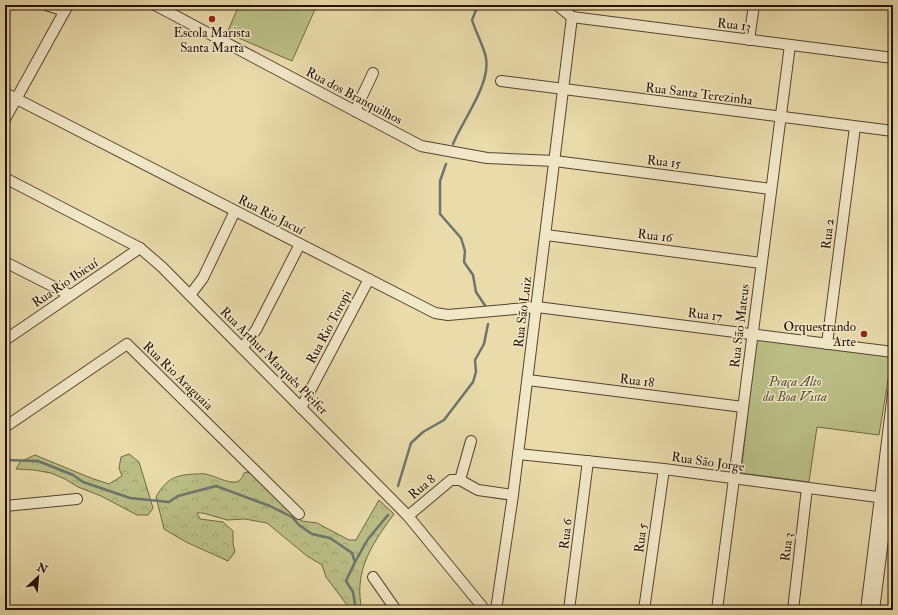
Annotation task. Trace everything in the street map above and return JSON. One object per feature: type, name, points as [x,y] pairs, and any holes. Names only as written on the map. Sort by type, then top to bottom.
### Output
[{"type":"street","points":[[5,119],[66,8],[46,5]]},
{"type":"street","name":"Rua dos Branquilhos","points":[[155,5],[421,146],[487,158],[555,161]]},
{"type":"street","points":[[557,5],[572,17]]},
{"type":"street","points":[[749,40],[754,5]]},
{"type":"street","name":"Rua 13","points":[[572,17],[893,58]]},
{"type":"street","name":"Rua São Luiz","points":[[496,610],[528,380],[572,17]]},
{"type":"street","name":"Rua São Mateus","points":[[717,610],[790,45]]},
{"type":"street","points":[[355,111],[374,73]]},
{"type":"street","name":"Rua Santa Terezinha","points":[[501,81],[893,131]]},
{"type":"street","name":"Rua Rio Jacuí","points":[[5,93],[435,313],[448,315],[537,307]]},
{"type":"street","name":"Rua 2","points":[[827,344],[855,126]]},
{"type":"street","name":"Rua 15","points":[[555,161],[771,189]]},
{"type":"street","name":"Rua Arthur Marquês Pfeifer","points":[[5,178],[140,248],[190,295],[408,516],[485,610]]},
{"type":"street","points":[[190,295],[203,278],[236,211]]},
{"type":"street","name":"Rua 16","points":[[546,235],[761,263]]},
{"type":"street","points":[[242,348],[256,330],[300,244]]},
{"type":"street","name":"Rua Rio Ibicuí","points":[[5,340],[140,248]]},
{"type":"street","points":[[5,262],[70,296]]},
{"type":"street","name":"Rua Rio Toropi","points":[[301,408],[369,279]]},
{"type":"street","name":"Rua 17","points":[[537,307],[893,352]]},
{"type":"street","name":"Rua Rio Araguaia","points":[[5,427],[127,344],[300,514]]},
{"type":"street","name":"Rua 18","points":[[528,380],[743,407]]},
{"type":"street","points":[[874,610],[887,498],[893,393]]},
{"type":"street","points":[[471,441],[460,480],[478,490],[513,494]]},
{"type":"street","name":"Rua São Jorge","points":[[518,454],[664,469],[887,498]]},
{"type":"street","name":"Rua 6","points":[[569,610],[588,461]]},
{"type":"street","points":[[866,610],[893,462]]},
{"type":"street","name":"Rua 5","points":[[644,610],[664,469]]},
{"type":"street","name":"Rua 8","points":[[408,516],[450,480],[460,480]]},
{"type":"street","name":"Rua 3","points":[[792,610],[807,488]]},
{"type":"street","points":[[5,506],[77,499]]},
{"type":"street","points":[[373,577],[396,610]]},
{"type":"green space","points":[[239,5],[317,5],[292,61],[227,33]]},
{"type":"green space","name":"Praça Alto da Boa Vista","points":[[756,339],[892,356],[879,435],[817,427],[809,482],[741,473]]},
{"type":"green space","points":[[129,454],[139,462],[153,508],[148,515],[137,515],[101,496],[78,487],[51,473],[16,469],[20,462],[35,455],[109,484],[122,476],[119,468],[121,457]]},
{"type":"green space","points":[[247,472],[254,474],[301,521],[317,523],[349,540],[356,540],[379,500],[394,514],[367,556],[361,575],[361,610],[345,610],[347,605],[326,577],[322,565],[307,556],[267,523],[245,519],[227,520],[203,513],[197,513],[200,519],[223,522],[233,531],[233,544],[235,552],[228,561],[186,542],[164,529],[156,497],[164,486],[172,479],[189,474],[207,474],[226,481],[236,482],[240,480],[244,473]]},
{"type":"waterway","points":[[453,144],[480,91],[486,68],[485,54],[472,20],[478,5]]},
{"type":"waterway","points":[[446,164],[440,181],[440,214],[461,238],[465,251],[464,262],[473,275],[476,292],[486,307]]},
{"type":"waterway","points":[[398,486],[411,443],[423,432],[444,420],[473,382],[476,372],[475,360],[484,344],[488,324]]},
{"type":"waterway","points":[[5,460],[38,461],[73,475],[83,482],[130,498],[169,502],[178,496],[216,486],[270,506],[292,517],[299,525],[312,534],[330,538],[352,553],[355,562],[346,581],[353,592],[356,610]]},
{"type":"waterway","points":[[355,562],[368,539],[388,515]]},
{"type":"place","name":"Escola Marista Santa Marta","points":[[212,19]]},
{"type":"place","name":"Orquestrando Arte","points":[[864,334]]}]
